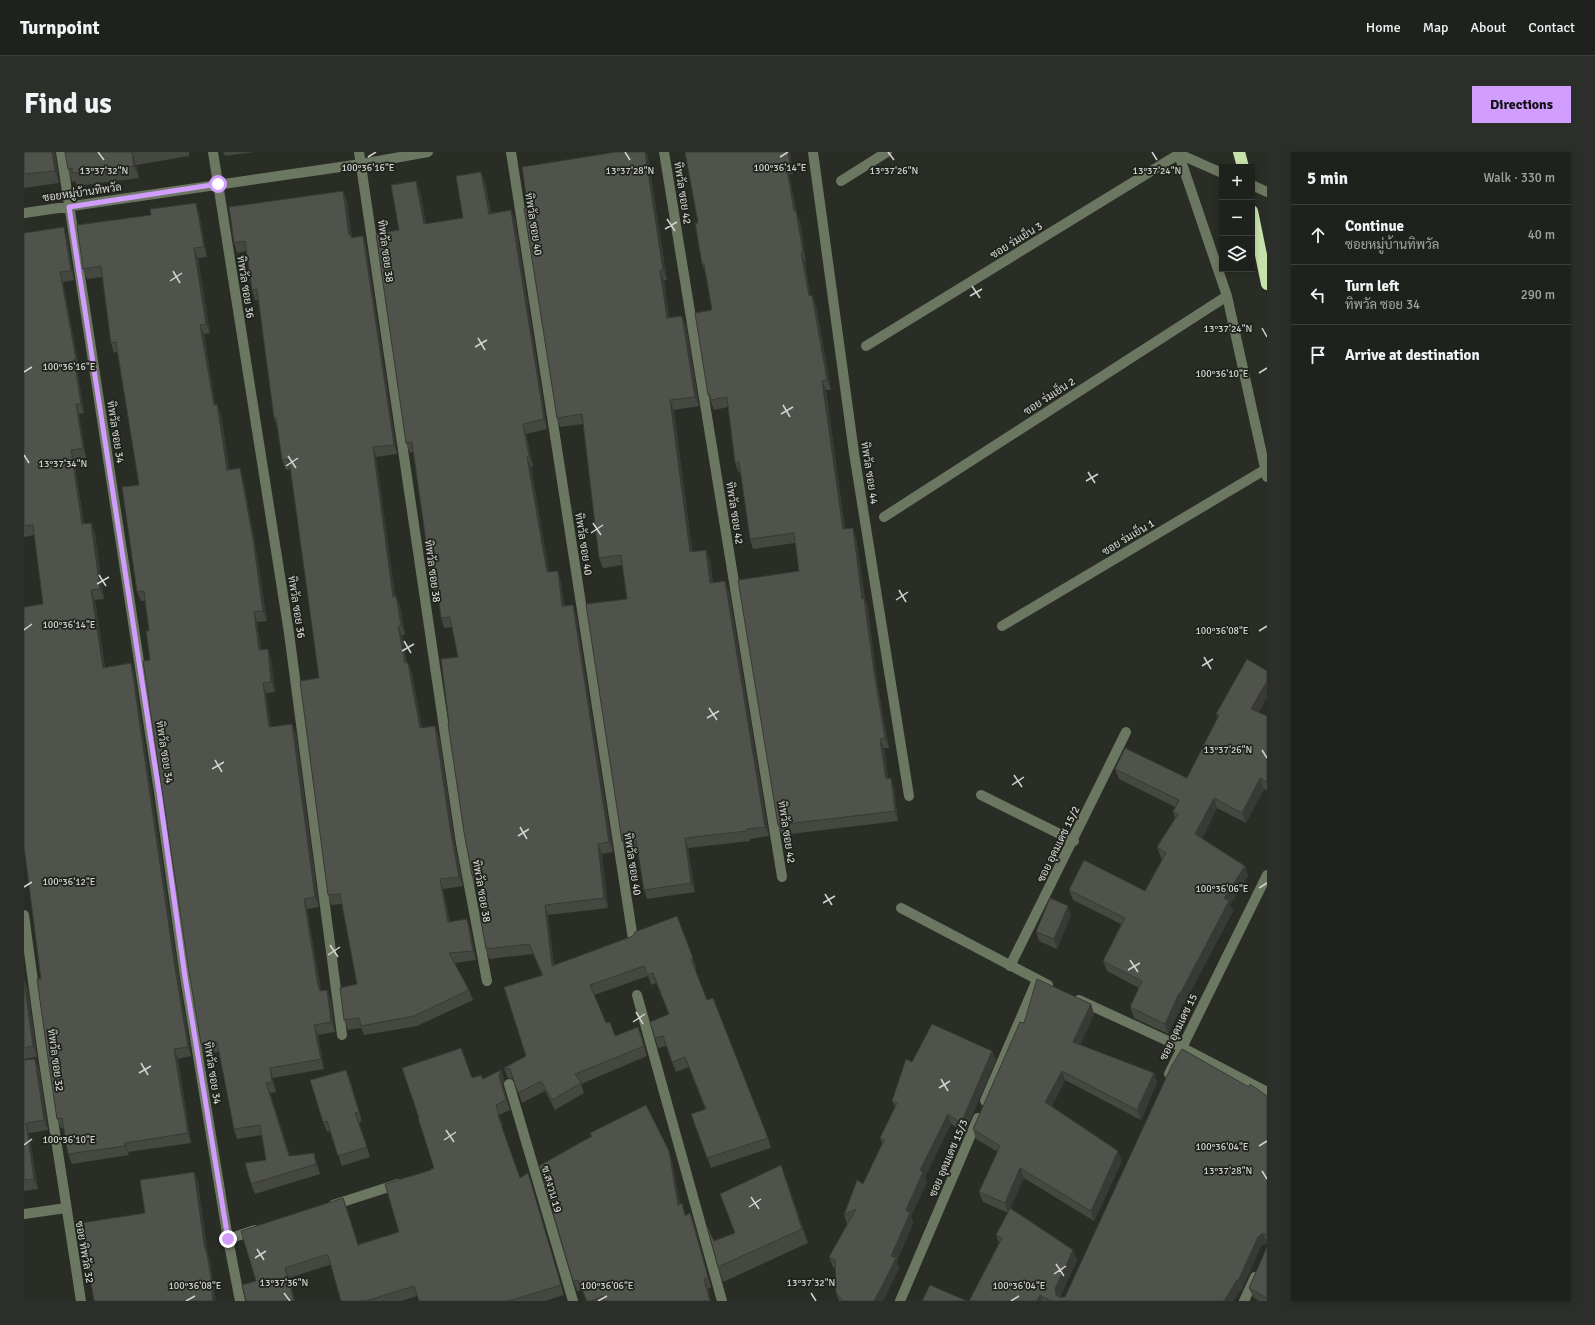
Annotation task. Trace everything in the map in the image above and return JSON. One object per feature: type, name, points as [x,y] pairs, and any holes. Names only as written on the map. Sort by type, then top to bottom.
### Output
[{"type":"highway","points":[[1240,152],[1242,164]]},
{"type":"highway","points":[[1255,226],[1267,284]]},
{"type":"street","name":"ทิพวัล ซอย 34","points":[[61,152],[160,799],[185,977],[228,1239],[240,1301]]},
{"type":"street","name":"ทิพวัล ซอย 36","points":[[213,152],[289,633],[342,1035]]},
{"type":"street","name":"ทิพวัล ซอย 38","points":[[359,152],[461,844],[487,982]]},
{"type":"street","name":"ซอยหมู่บ้านทิพวัล","points":[[24,213],[361,164],[428,152]]},
{"type":"street","name":"ทิพวัล ซอย 40","points":[[511,152],[633,939]]},
{"type":"street","name":"ทิพวัล ซอย 42","points":[[664,152],[782,877]]},
{"type":"street","name":"ทิพวัล ซอย 44","points":[[813,152],[854,453],[909,796]]},
{"type":"street","points":[[841,181],[887,152]]},
{"type":"street","points":[[1178,153],[1219,171]]},
{"type":"street","points":[[1178,153],[1227,296],[1266,473]]},
{"type":"street","name":"ซอย ร่มเย็น 3","points":[[866,346],[1178,153]]},
{"type":"street","points":[[1255,186],[1267,192]]},
{"type":"street","name":"ซอย ร่มเย็น 2","points":[[884,517],[1227,296]]},
{"type":"street","name":"ซอย ร่มเย็น 1","points":[[1002,626],[1266,473]]},
{"type":"street","name":"ซอย อุดมเดช 15/2","points":[[1010,966],[1074,841],[1126,732]]},
{"type":"street","points":[[981,795],[1074,841]]},
{"type":"street","name":"ซอย อุดมเดช 15","points":[[1164,1084],[1267,875]]},
{"type":"street","points":[[901,908],[1010,966],[1055,988]]},
{"type":"street","name":"ทิพวัล ซอย 32","points":[[24,915],[40,1062],[66,1208]]},
{"type":"street","name":"ซอย อุดมเดช 15/3","points":[[900,1301],[1037,980]]},
{"type":"street","points":[[1068,994],[1181,1047],[1267,1092]]},
{"type":"street","points":[[637,995],[722,1301]]},
{"type":"street","name":"ซ.สงวน 19","points":[[508,1084],[573,1301]]},
{"type":"street","points":[[324,1208],[405,1182]]},
{"type":"street","points":[[24,1214],[66,1208]]},
{"type":"street","name":"ซอย ทิพวัล 32","points":[[66,1208],[81,1301]]},
{"type":"street","points":[[228,1239],[265,1227]]},
{"type":"street","points":[[1244,1301],[1258,1268]]},
{"type":"building","points":[[24,152],[52,152],[55,171],[24,174]]},
{"type":"building","points":[[65,152],[132,152],[134,166],[72,173],[72,168],[68,169]]},
{"type":"building","points":[[616,152],[645,152],[663,270],[660,270],[667,318],[682,316],[695,397],[670,400],[690,552],[706,550],[710,583],[725,581],[765,827],[747,829],[747,831],[685,838],[691,883],[644,890],[636,840],[622,841],[586,604],[627,599],[621,555],[599,558],[582,414],[557,418],[524,208],[528,208],[522,167]]},
{"type":"building","points":[[685,152],[788,152],[790,164],[786,165],[794,211],[796,211],[803,252],[801,252],[809,296],[812,295],[827,380],[822,381],[843,529],[853,528],[862,599],[864,598],[885,738],[880,739],[886,779],[891,778],[895,811],[778,825],[738,580],[799,571],[794,533],[750,539],[739,462],[735,463],[727,397],[711,400],[710,395],[708,395],[695,313],[712,310],[704,264],[702,264],[695,223],[698,223]]},
{"type":"building","points":[[481,172],[489,214],[511,210],[544,419],[523,424],[529,456],[527,457],[547,572],[558,571],[562,606],[573,605],[609,842],[598,844],[604,898],[545,905],[552,966],[633,936],[635,932],[677,916],[693,958],[691,959],[707,1000],[713,998],[768,1138],[707,1158],[691,1114],[706,1109],[685,1057],[672,1062],[663,1036],[655,1038],[650,1022],[669,1014],[653,973],[647,975],[644,966],[590,985],[606,1023],[610,1022],[615,1036],[638,1027],[644,1046],[575,1074],[581,1083],[552,1100],[541,1081],[518,1093],[510,1069],[504,1068],[526,1056],[504,987],[543,975],[529,944],[486,949],[480,916],[484,915],[479,874],[472,875],[464,832],[448,724],[441,659],[458,657],[450,617],[441,618],[437,583],[432,584],[412,442],[406,443],[376,234],[399,230],[391,185],[416,181],[424,224],[463,218],[456,176]]},
{"type":"building","points":[[343,191],[349,235],[351,234],[351,238],[363,236],[394,445],[373,447],[393,597],[396,596],[401,625],[398,626],[405,663],[408,663],[420,728],[435,726],[459,877],[440,879],[448,922],[467,919],[473,951],[449,953],[469,990],[414,1016],[361,1026],[359,1018],[344,1020],[340,988],[357,984],[340,894],[328,895],[300,681],[319,678],[289,459],[282,460],[276,417],[274,418],[257,289],[252,290],[245,241],[234,243],[229,207]]},
{"type":"building","points":[[196,203],[204,247],[194,248],[206,324],[200,325],[214,405],[217,404],[227,470],[240,468],[253,539],[263,611],[254,612],[259,650],[268,649],[271,682],[263,683],[269,727],[292,724],[315,897],[304,899],[318,985],[320,991],[327,990],[331,1022],[314,1025],[321,1059],[270,1068],[272,1082],[266,1083],[289,1156],[314,1153],[316,1164],[251,1184],[245,1163],[266,1160],[260,1125],[234,1129],[217,1042],[201,1044],[143,661],[150,660],[146,631],[149,631],[144,591],[137,592],[122,487],[139,485],[116,342],[111,343],[101,266],[83,269],[77,225],[151,215],[150,209]]},
{"type":"building","points":[[64,227],[71,271],[60,272],[76,359],[74,359],[81,404],[76,404],[83,448],[71,450],[82,524],[91,523],[100,589],[91,590],[103,668],[131,663],[175,968],[188,1047],[174,1049],[188,1133],[125,1143],[125,1146],[68,1154],[62,1118],[57,1119],[47,1051],[37,979],[41,979],[24,847],[24,607],[43,604],[33,525],[24,526],[24,233]]},
{"type":"building","points":[[1247,659],[1267,671],[1267,681],[1251,709],[1267,716],[1267,782],[1260,778],[1242,813],[1214,798],[1195,834],[1245,866],[1224,898],[1229,901],[1180,994],[1179,993],[1165,1024],[1130,1007],[1142,981],[1103,961],[1125,918],[1069,890],[1084,860],[1145,891],[1166,853],[1157,847],[1178,814],[1173,812],[1179,800],[1115,769],[1125,748],[1187,778],[1219,715],[1216,714]]},
{"type":"building","points":[[1050,898],[1068,906],[1054,939],[1036,932]]},
{"type":"building","points":[[1037,979],[1091,1004],[1073,1042],[1154,1073],[1137,1110],[1062,1071],[1045,1102],[1118,1151],[1091,1211],[1020,1168],[1005,1203],[979,1192],[1000,1146],[973,1129],[1020,1022],[1024,1023]]},
{"type":"building","points":[[24,981],[33,1046],[24,1048]]},
{"type":"building","points":[[932,1024],[992,1051],[961,1123],[948,1114],[920,1170],[923,1172],[906,1210],[910,1213],[891,1256],[896,1258],[874,1301],[843,1301],[836,1293],[835,1260],[829,1257],[856,1209],[844,1215],[857,1180],[863,1184],[884,1140],[880,1138],[897,1103],[892,1101],[906,1059],[912,1062]]},
{"type":"building","points":[[461,1048],[472,1078],[481,1075],[483,1079],[501,1070],[499,1076],[506,1100],[496,1105],[498,1116],[520,1178],[528,1173],[561,1285],[509,1301],[419,1301],[414,1286],[366,1301],[341,1301],[328,1255],[325,1255],[285,1268],[294,1301],[246,1301],[242,1285],[256,1281],[241,1231],[343,1198],[358,1245],[399,1232],[385,1184],[434,1168],[402,1068]]},
{"type":"building","points":[[1182,1049],[1249,1087],[1250,1084],[1267,1096],[1267,1235],[1263,1233],[1258,1237],[1238,1281],[1237,1280],[1224,1301],[1050,1301],[1040,1295],[1037,1301],[969,1301],[1002,1238],[996,1235],[1010,1208],[1073,1250],[1055,1289],[1056,1295],[1059,1297],[1065,1297],[1172,1065]]},
{"type":"building","points":[[35,1059],[44,1120],[26,1123],[34,1179],[24,1180],[24,1060]]},
{"type":"building","points":[[346,1070],[359,1112],[355,1113],[367,1147],[338,1156],[327,1121],[323,1122],[310,1080]]},
{"type":"building","points":[[646,1105],[669,1151],[678,1205],[682,1203],[685,1216],[690,1213],[708,1277],[704,1279],[710,1301],[604,1301],[603,1296],[587,1301],[578,1280],[573,1281],[539,1166],[592,1136],[590,1133]]},
{"type":"building","points":[[781,1165],[802,1229],[718,1267],[707,1226],[714,1241],[735,1233],[720,1194]]},
{"type":"building","points":[[194,1172],[205,1249],[211,1278],[213,1301],[94,1301],[81,1223],[145,1213],[140,1180]]},
{"type":"building","points":[[1267,1247],[1267,1298],[1249,1288]]},
{"type":"building","points":[[930,1285],[967,1301],[922,1301]]},
{"type":"route","points":[[218,184],[69,207],[159,792],[185,977],[228,1239]]}]
